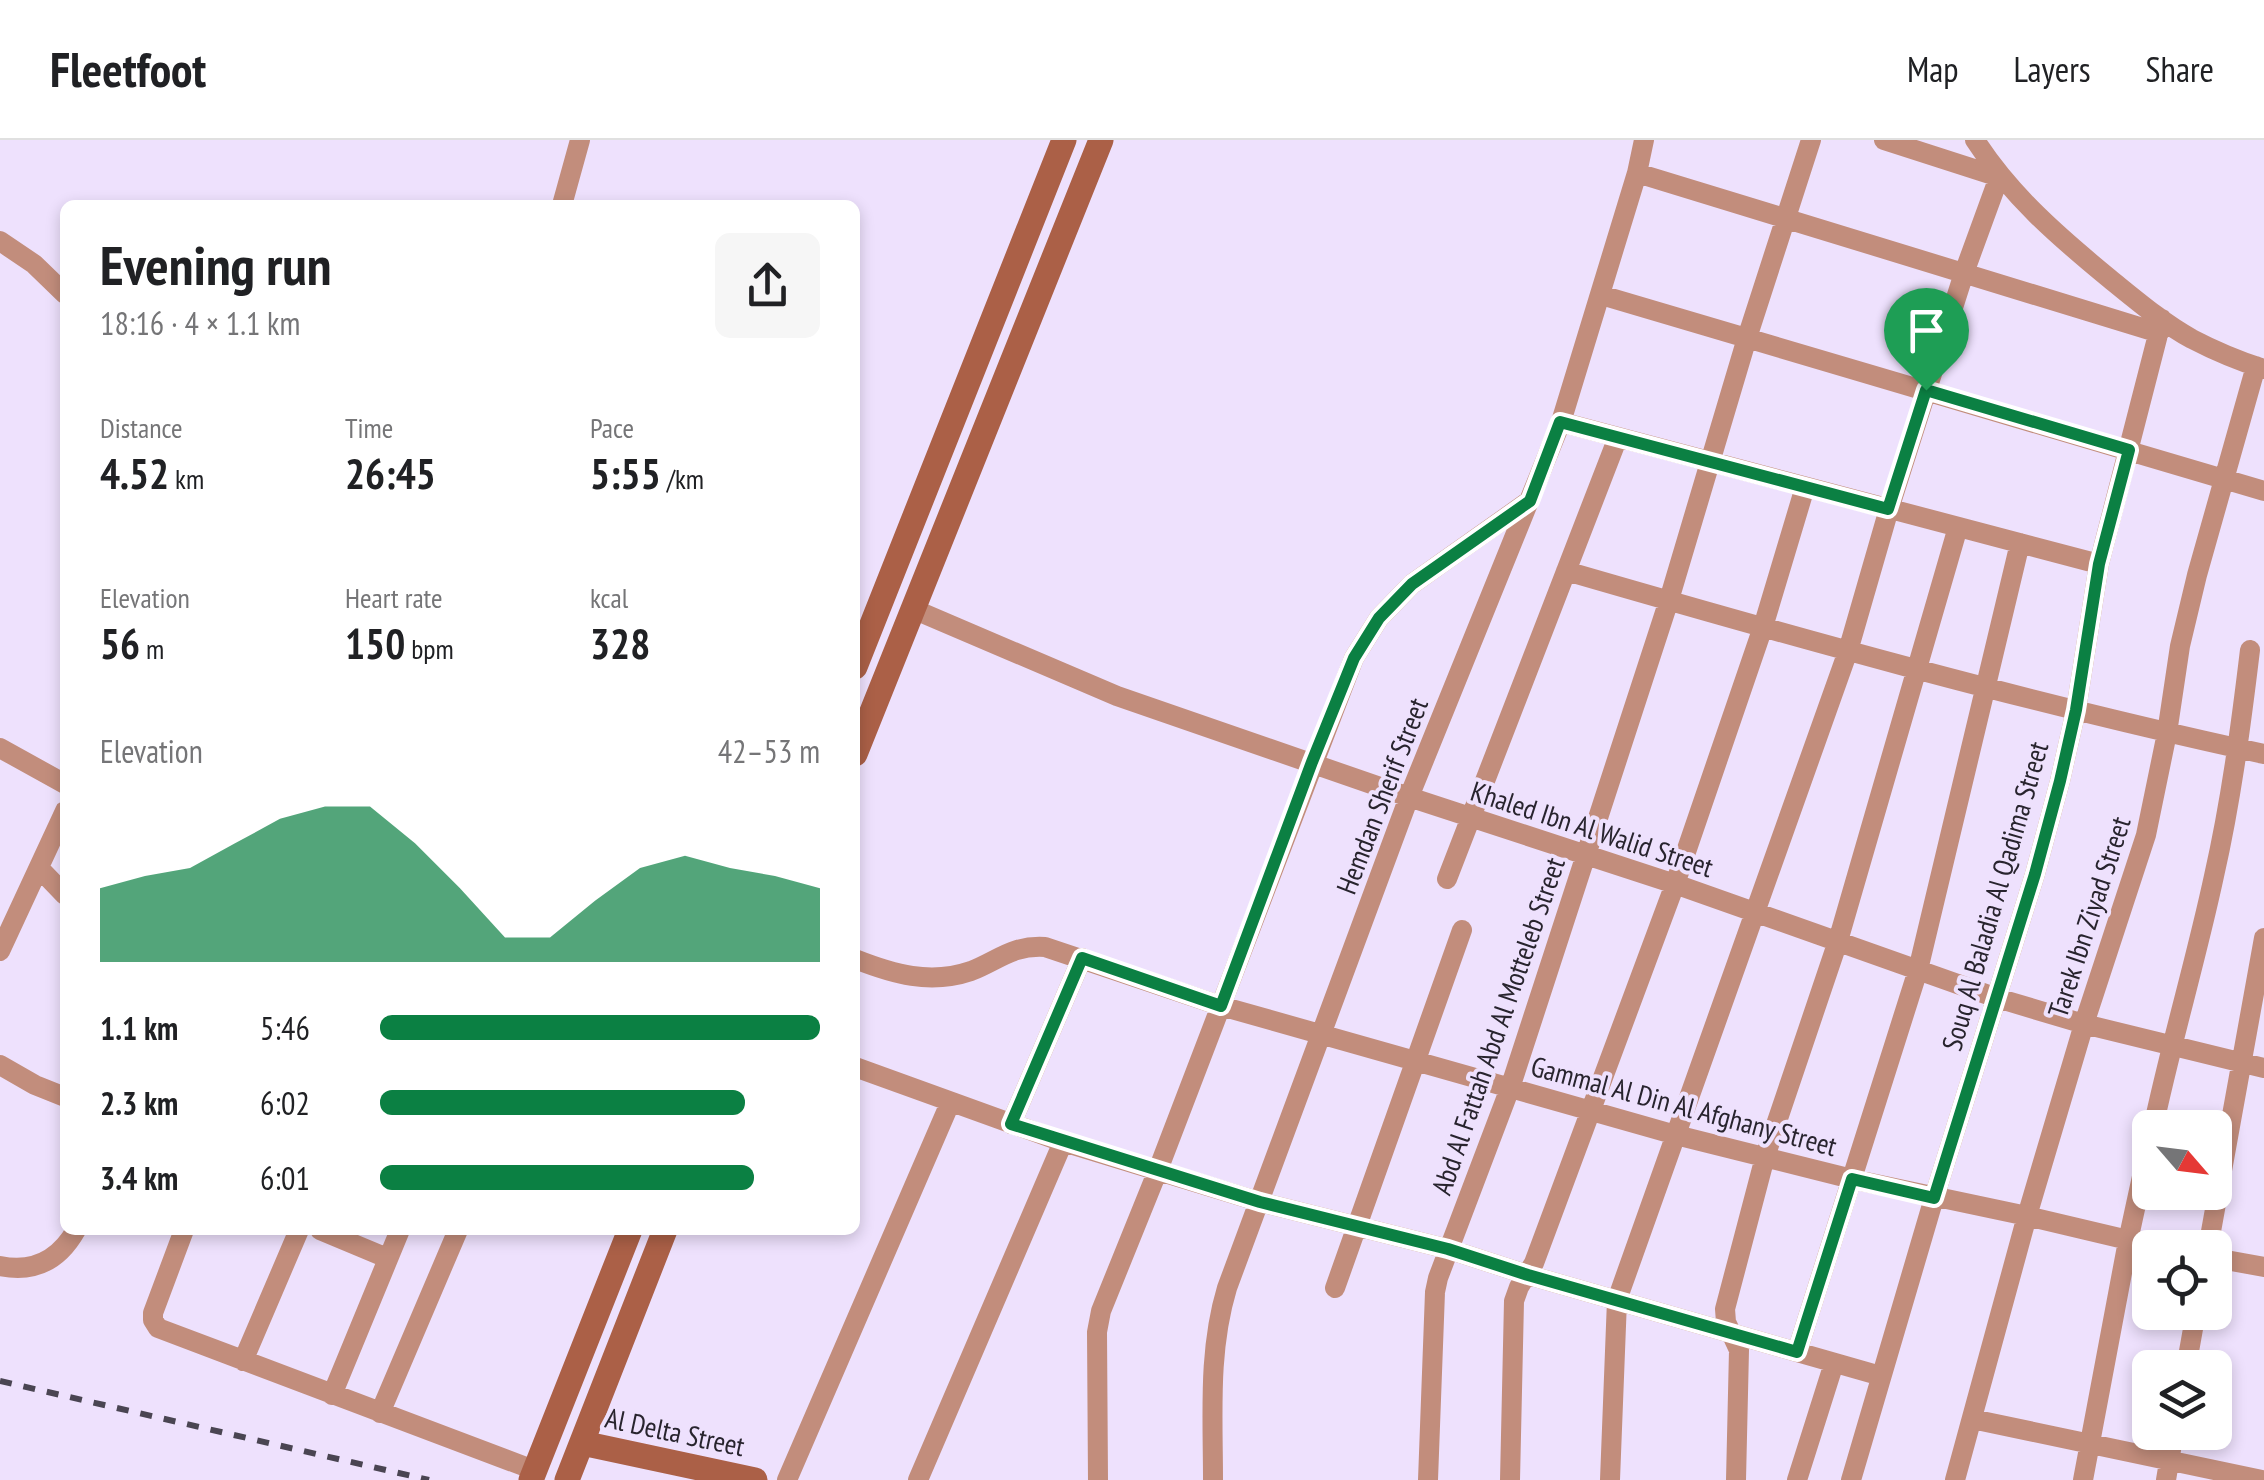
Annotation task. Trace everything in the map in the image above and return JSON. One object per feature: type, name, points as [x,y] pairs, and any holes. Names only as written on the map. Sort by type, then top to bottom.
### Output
[{"type":"main road","points":[[860,649],[1064,140]]},
{"type":"main road","points":[[860,728],[865,701],[913,608],[1101,140]]},
{"type":"main road","points":[[532,1475],[628,1235]]},
{"type":"main road","points":[[567,1480],[664,1235]]},
{"type":"main road","name":"Al Delta Street","points":[[582,1443],[755,1480]]},
{"type":"street","points":[[563,200],[580,140]]},
{"type":"street","name":"Hemdan Sherif Street","points":[[1213,1480],[1213,1357],[1227,1288],[1409,797],[1560,422],[1601,295],[1644,140]]},
{"type":"street","name":"Abd Al Fattah Abd Al Motteleb Street","points":[[1428,1480],[1435,1292],[1510,1088],[1586,856],[1811,140]]},
{"type":"street","points":[[1884,140],[1999,176]]},
{"type":"street","points":[[1975,140],[1999,176],[2160,326]]},
{"type":"street","points":[[1637,173],[1964,273],[2160,326],[2260,367]]},
{"type":"street","points":[[1610,1480],[1617,1300],[1848,651],[1888,509],[1999,176]]},
{"type":"street","points":[[0,242],[34,264],[60,289]]},
{"type":"street","points":[[1601,295],[2264,490]]},
{"type":"street","name":"Souq Al Baladia Al Qadima Street","points":[[1851,1480],[2035,874],[2076,710],[2099,564],[2160,326]]},
{"type":"street","name":"Tarek Ibn Ziyad Street","points":[[1955,1480],[2027,1216],[2146,834],[2180,646],[2224,478],[2260,367]]},
{"type":"street","points":[[1560,422],[2099,564]]},
{"type":"street","points":[[1447,879],[1618,437]]},
{"type":"street","points":[[1510,1480],[1514,1301],[1528,1275],[1592,1110],[1674,884],[1763,627],[1805,487]]},
{"type":"street","points":[[1098,1480],[1098,1322],[1104,1301],[1354,658],[1379,618],[1412,584],[1530,501]]},
{"type":"street","points":[[1736,1480],[1739,1350],[1726,1322],[1725,1309],[1765,1158],[1838,940],[1958,527]]},
{"type":"street","points":[[1797,1352],[1918,970],[2020,544]]},
{"type":"street","points":[[1566,570],[1914,670],[2264,754]]},
{"type":"street","name":"Khaled Ibn Al Walid Street","points":[[913,608],[1118,696],[1838,940],[1997,998],[2084,1024],[2264,1068]]},
{"type":"street","points":[[2157,1110],[2214,878],[2238,749],[2250,650]]},
{"type":"street","points":[[0,748],[60,781]]},
{"type":"street","points":[[0,952],[60,822]]},
{"type":"street","points":[[38,868],[60,890]]},
{"type":"street","points":[[1335,1288],[1462,930]]},
{"type":"street","name":"Gammal Al Din Al Afghany Street","points":[[860,961],[920,978],[954,975],[1011,950],[1045,946],[1221,1006],[1676,1135],[2132,1242]]},
{"type":"street","points":[[2211,1230],[2242,1062],[2258,1006],[2263,950]]},
{"type":"street","points":[[1011,1124],[1082,958]]},
{"type":"street","points":[[0,1065],[60,1095]]},
{"type":"street","points":[[860,1069],[1063,1142],[1260,1202],[1448,1249],[1881,1376]]},
{"type":"street","points":[[787,1480],[950,1103]]},
{"type":"street","points":[[918,1480],[1063,1142]]},
{"type":"street","points":[[2083,1480],[2135,1210]]},
{"type":"street","points":[[0,1266],[42,1264],[62,1250],[72,1235]]},
{"type":"street","points":[[182,1235],[153,1312],[158,1328],[532,1475]]},
{"type":"street","points":[[243,1361],[297,1235]]},
{"type":"street","points":[[332,1235],[388,1258]]},
{"type":"street","points":[[332,1395],[398,1235]]},
{"type":"street","points":[[380,1413],[456,1235]]},
{"type":"street","points":[[2232,1261],[2264,1268]]},
{"type":"street","points":[[1796,1480],[1834,1362]]},
{"type":"street","points":[[1972,1419],[2090,1444],[2168,1470],[2262,1480]]},
{"type":"railway","points":[[0,1381],[429,1480]]},
{"type":"route","points":[[1926,390],[2129,450],[2099,564],[2076,710],[2060,781],[1934,1198],[1852,1179],[1797,1352],[1448,1249],[1260,1202],[1011,1124],[1082,958],[1221,1006],[1312,762],[1365,637],[1412,584],[1530,501],[1560,422],[1888,509],[1926,390]]}]
